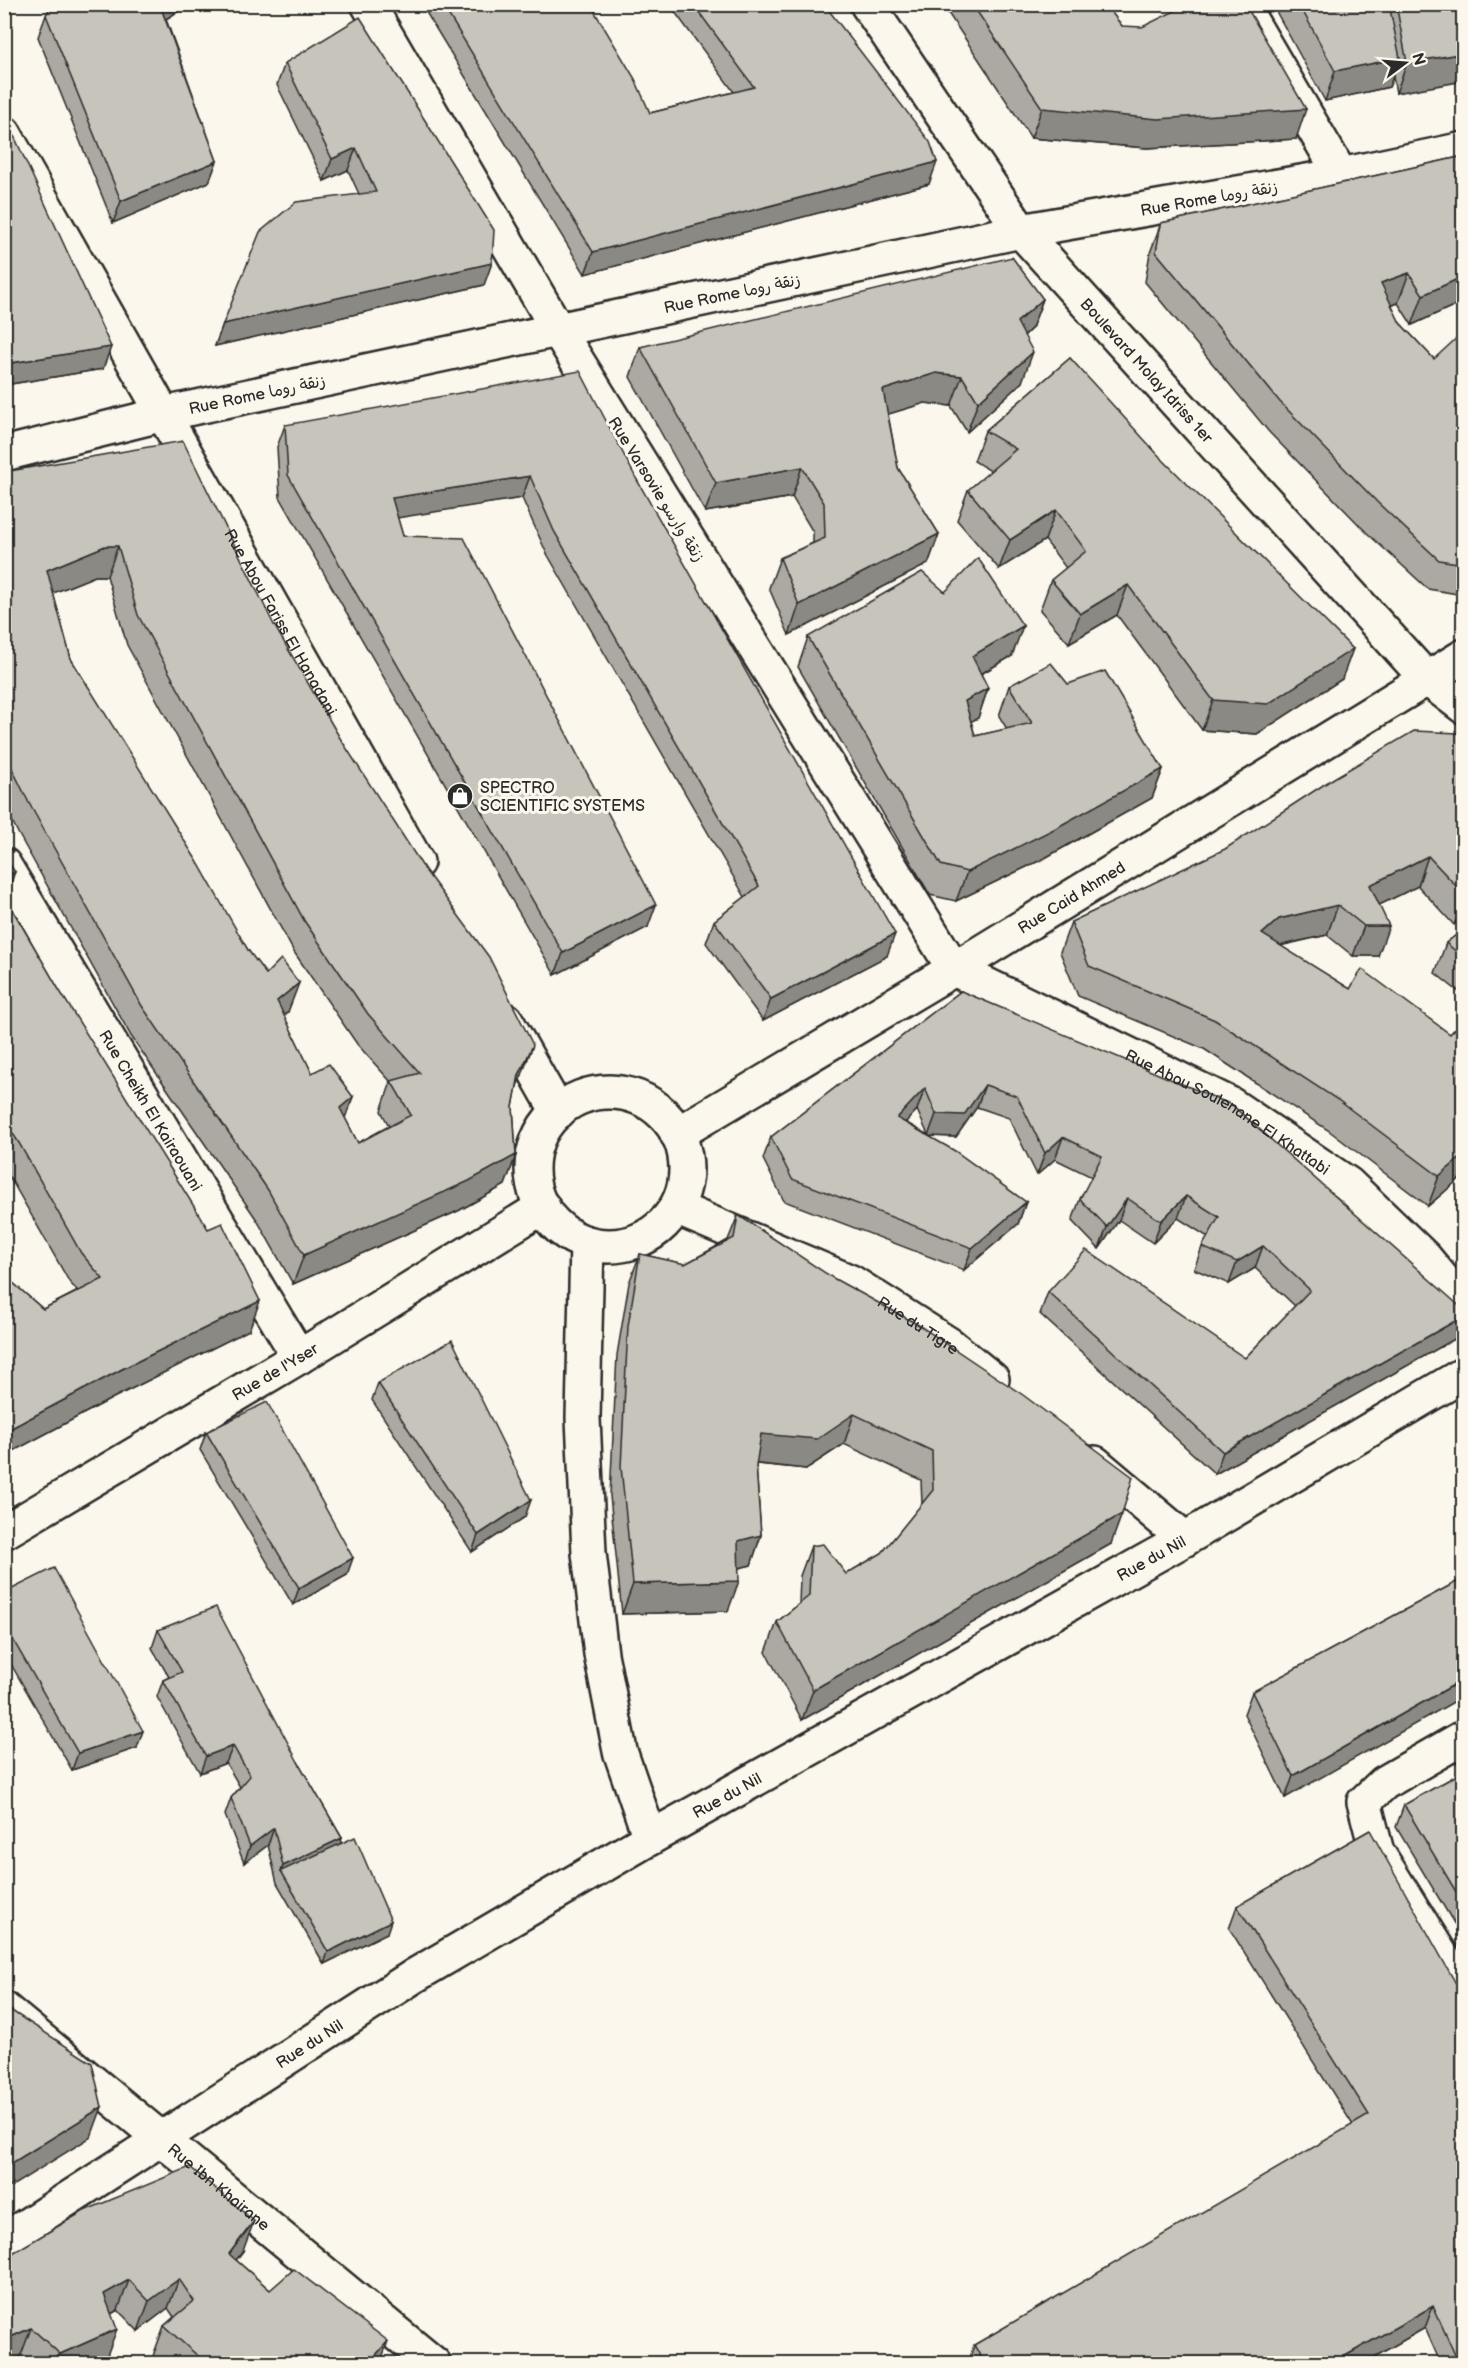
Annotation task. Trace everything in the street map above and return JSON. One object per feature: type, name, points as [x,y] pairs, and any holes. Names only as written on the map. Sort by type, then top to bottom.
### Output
[{"type":"street","name":"Rue Varsovie زنقة وارسو","points":[[368,4],[558,330],[954,969]]},
{"type":"street","name":"Boulevard Molay Idriss 1er","points":[[867,4],[1021,231],[1426,678],[1464,707]]},
{"type":"street","points":[[1241,4],[1341,175]]},
{"type":"street","name":"Rue Abou Fariss El Hanadani","points":[[4,133],[434,893]]},
{"type":"street","name":"Rue Rome زنقة روما","points":[[4,454],[164,414],[1021,231],[1341,175],[1464,149]]},
{"type":"street","name":"Rue Caid Ahmed","points":[[677,1134],[954,969],[1464,656]]},
{"type":"street","name":"Rue Cheikh El Kairaouani","points":[[4,865],[299,1357]]},
{"type":"street","name":"Rue Abou Soulenane El Khattabi","points":[[954,969],[1230,1104],[1348,1184],[1425,1258],[1464,1305]]},
{"type":"street","points":[[493,997],[558,1112]]},
{"type":"street","points":[[623,1093],[655,1107],[671,1123],[677,1134],[686,1171],[676,1208],[659,1228],[638,1241],[612,1246],[587,1243],[557,1226],[543,1207],[534,1183],[534,1157],[542,1132],[558,1112],[588,1095],[623,1093]]},
{"type":"street","name":"Rue de l'Yser","points":[[4,1532],[299,1357],[543,1207]]},
{"type":"street","name":"Rue du Tigre","points":[[676,1208],[851,1282],[950,1345],[1013,1396]]},
{"type":"street","points":[[587,1243],[583,1418],[589,1553],[601,1654],[620,1751],[650,1838]]},
{"type":"street","name":"Rue du Nil","points":[[4,2240],[414,1976],[650,1838],[1185,1539],[1464,1374]]},
{"type":"street","points":[[1076,1447],[1185,1539]]},
{"type":"street","points":[[1464,1737],[1384,1783],[1365,1802],[1377,1852],[1464,1992]]},
{"type":"street","name":"Rue Ibn Khairane","points":[[4,2009],[434,2364]]},
{"type":"building","points":[[52,4],[162,4],[160,5],[217,161],[121,201],[46,15]]},
{"type":"building","points":[[442,4],[590,4],[635,79],[650,113],[754,87],[693,4],[824,4],[930,142],[937,162],[593,252]]},
{"type":"building","points":[[972,4],[1105,4],[1122,26],[1142,27],[1189,4],[1245,4],[1306,109],[1158,119],[1042,108]]},
{"type":"building","points":[[1299,4],[1389,4],[1400,58],[1335,71]]},
{"type":"building","points":[[1396,4],[1464,4],[1464,53],[1407,63]]},
{"type":"building","points":[[360,17],[494,230],[492,263],[223,324],[260,232],[296,202],[376,192],[356,148],[332,159],[285,63]]},
{"type":"building","points":[[4,114],[111,347],[4,364],[4,266],[9,264],[4,254]]},
{"type":"building","points":[[1464,156],[1464,276],[1423,295],[1409,273],[1381,283],[1400,323],[1434,359],[1461,334],[1464,338],[1464,564],[1439,560],[1378,503],[1280,402],[1156,252],[1161,223]]},
{"type":"building","points":[[1012,257],[1043,299],[1017,322],[1033,352],[978,402],[962,376],[936,373],[883,390],[898,468],[939,534],[799,605],[780,558],[825,538],[824,503],[802,467],[716,483],[640,347]]},
{"type":"building","points":[[1070,358],[1161,458],[1353,649],[1268,704],[1213,700],[1128,585],[1080,614],[1051,580],[1086,551],[1056,510],[1010,540],[968,490],[1016,449],[985,431]]},
{"type":"building","points":[[580,371],[637,480],[895,934],[771,999],[714,921],[759,886],[554,531],[530,476],[392,498],[403,536],[464,538],[656,905],[563,953],[288,475],[285,425]]},
{"type":"building","points":[[183,441],[274,625],[340,738],[425,870],[489,957],[533,1045],[519,1075],[513,1107],[516,1155],[469,1181],[304,1255],[268,1190],[142,1006],[29,803],[4,752],[4,472]],"holes":[[[105,546],[118,546],[138,615],[305,922],[368,1014],[420,1073],[391,1081],[411,1115],[358,1143],[340,1108],[353,1097],[329,1064],[312,1073],[277,1001],[299,983],[281,959],[266,974],[248,950],[197,861],[71,659],[47,570]]]},
{"type":"building","points":[[978,558],[1023,626],[972,656],[988,688],[965,701],[975,736],[1032,723],[1009,686],[1051,663],[1068,684],[1105,671],[1163,769],[1054,829],[967,872],[941,865],[808,637],[922,572],[945,592]]},
{"type":"building","points":[[1414,731],[1458,733],[1464,738],[1464,894],[1428,856],[1370,885],[1389,926],[1364,926],[1338,905],[1279,919],[1262,934],[1350,989],[1362,969],[1450,1034],[1464,1020],[1464,1155],[1439,1176],[1338,1100],[1215,1020],[1089,966],[1071,922],[1225,849],[1334,778]]},
{"type":"building","points":[[4,856],[15,872],[4,877]]},
{"type":"building","points":[[4,895],[58,988],[208,1229],[222,1223],[260,1301],[124,1368],[4,1432],[4,1269],[12,1282],[43,1309],[103,1279],[81,1253],[4,1120]]},
{"type":"building","points":[[1464,929],[1464,958],[1446,943]]},
{"type":"building","points":[[961,991],[1232,1105],[1464,1310],[1464,1316],[1223,1452],[1048,1292],[1086,1250],[1245,1358],[1310,1290],[1263,1246],[1237,1262],[1202,1247],[1219,1217],[1186,1196],[1161,1221],[1127,1198],[1107,1227],[1080,1199],[1102,1156],[1063,1137],[1045,1153],[1017,1096],[985,1085],[964,1115],[936,1114],[925,1088],[897,1118],[955,1151],[1026,1202],[972,1248],[792,1179],[771,1137]]},
{"type":"building","points":[[738,1215],[833,1278],[917,1324],[1023,1395],[1133,1477],[1122,1514],[813,1690],[777,1622],[809,1596],[811,1546],[823,1544],[846,1574],[882,1553],[933,1490],[932,1451],[854,1414],[817,1439],[761,1434],[756,1466],[761,1535],[738,1541],[739,1581],[633,1584],[621,1467],[628,1326],[640,1254],[685,1264],[734,1238]]},
{"type":"building","points":[[452,1340],[531,1500],[478,1535],[378,1383]]},
{"type":"building","points":[[267,1402],[353,1558],[299,1588],[206,1432]]},
{"type":"building","points":[[54,1568],[143,1731],[78,1753],[4,1624],[4,1593]]},
{"type":"building","points":[[1464,1578],[1464,1679],[1293,1776],[1252,1692]]},
{"type":"building","points":[[216,1607],[298,1762],[342,1838],[283,1866],[274,1828],[250,1846],[231,1798],[250,1776],[233,1746],[206,1756],[163,1680],[182,1672],[158,1630]]},
{"type":"building","points":[[1464,1771],[1464,1905],[1404,1805]]},
{"type":"building","points":[[1370,1830],[1464,1998],[1464,2364],[1445,2364],[1456,2357],[1433,2306],[1331,2364],[985,2364],[974,2345],[1369,2115],[1237,1906]]},
{"type":"building","points":[[355,1837],[391,1921],[328,1952],[281,1871]]},
{"type":"building","points":[[4,2006],[92,2063],[102,2107],[4,2168]]},
{"type":"building","points":[[190,2167],[254,2221],[229,2254],[270,2290],[294,2269],[388,2341],[368,2364],[207,2364],[164,2326],[194,2301],[179,2279],[149,2301],[129,2280],[104,2294],[117,2329],[60,2354],[31,2328],[4,2340],[4,2258],[84,2211]]},
{"type":"place","name":"SPECTRO SCIENTIFIC SYSTEMS","points":[[460,796]]}]
